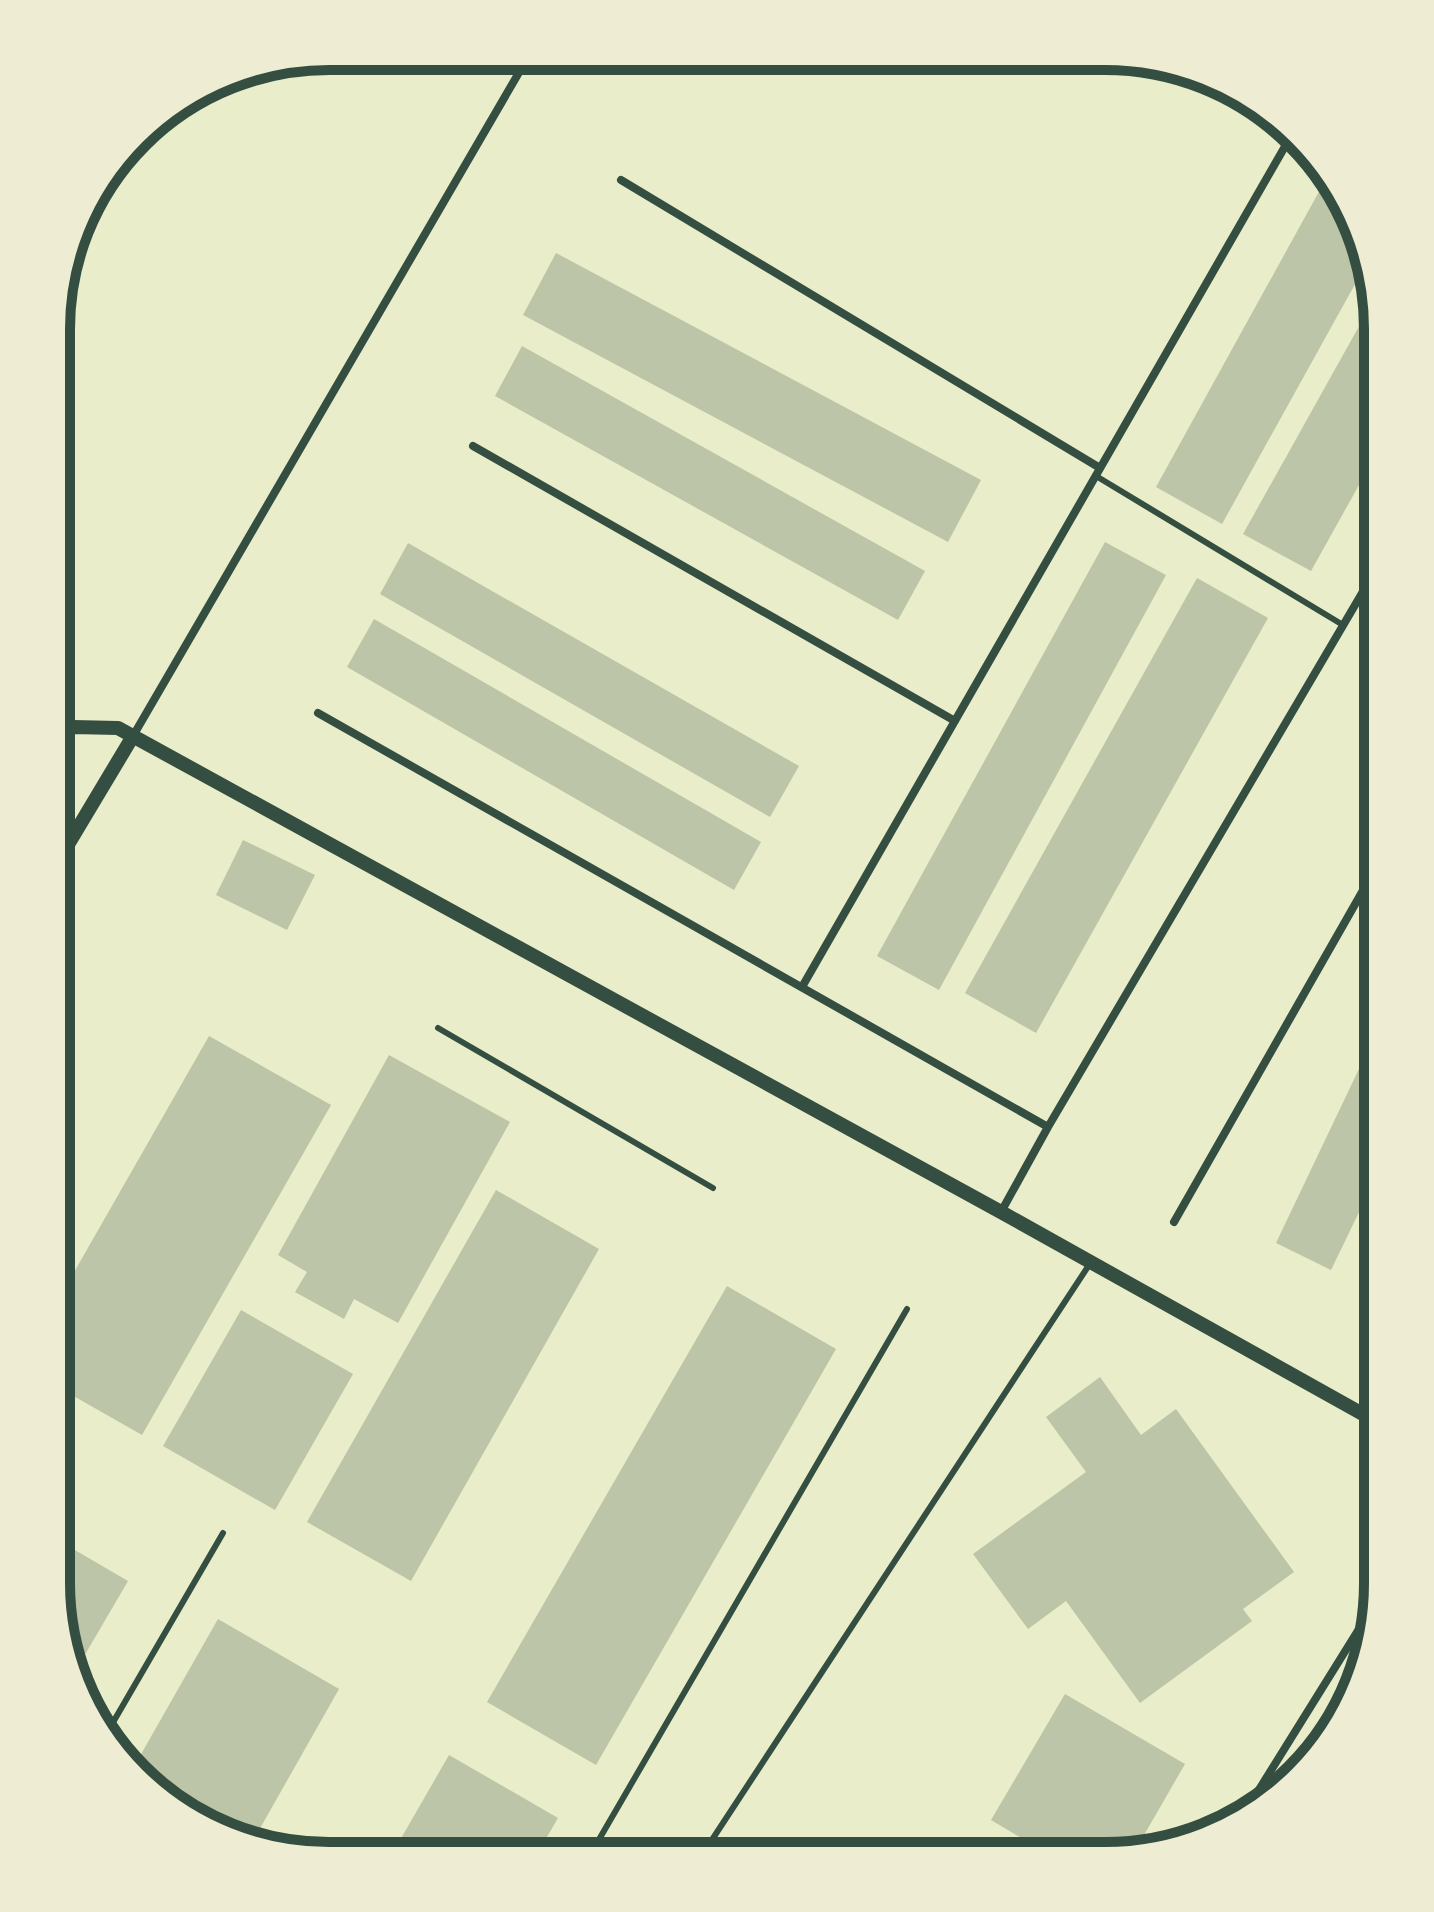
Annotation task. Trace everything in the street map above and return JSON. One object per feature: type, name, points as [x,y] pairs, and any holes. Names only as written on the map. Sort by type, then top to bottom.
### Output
[{"type":"street","points":[[70,841],[520,71]]},
{"type":"street","points":[[802,987],[1286,144]]},
{"type":"street","points":[[621,180],[1098,472]]},
{"type":"street","points":[[473,446],[955,721]]},
{"type":"street","points":[[1001,1212],[1364,590]]},
{"type":"street","points":[[318,713],[1048,1127]]},
{"type":"street","points":[[70,729],[118,728],[1363,1414]]},
{"type":"street","points":[[1174,1222],[1364,889]]},
{"type":"street","points":[[1258,1791],[1360,1628]]},
{"type":"lane","points":[[1098,472],[1343,625]]},
{"type":"lane","points":[[438,1028],[713,1188]]},
{"type":"lane","points":[[711,1842],[1091,1262]]},
{"type":"lane","points":[[598,1842],[907,1309]]},
{"type":"lane","points":[[112,1724],[223,1533]]},
{"type":"building","points":[[1321,187],[1337,214],[1359,277],[1222,524],[1156,487]]},
{"type":"building","points":[[556,253],[981,480],[948,542],[523,315]]},
{"type":"building","points":[[1363,318],[1364,476],[1311,571],[1243,534]]},
{"type":"building","points":[[522,346],[925,571],[898,620],[495,396]]},
{"type":"building","points":[[1105,542],[1166,575],[939,990],[877,956]]},
{"type":"building","points":[[408,543],[799,766],[770,817],[380,594]]},
{"type":"building","points":[[1197,578],[1268,618],[1036,1033],[965,993]]},
{"type":"building","points":[[374,619],[761,842],[734,890],[347,667]]},
{"type":"building","points":[[243,840],[315,875],[287,930],[216,895]]},
{"type":"building","points":[[209,1036],[331,1105],[142,1435],[70,1394],[70,1279]]},
{"type":"building","points":[[389,1055],[510,1122],[398,1323],[354,1299],[344,1319],[295,1292],[307,1272],[278,1255]]},
{"type":"building","points":[[1363,1060],[1363,1203],[1331,1270],[1276,1243]]},
{"type":"building","points":[[496,1190],[599,1249],[411,1581],[307,1522]]},
{"type":"building","points":[[727,1286],[836,1349],[596,1765],[487,1702]]},
{"type":"building","points":[[241,1310],[353,1374],[275,1510],[163,1446]]},
{"type":"building","points":[[1100,1377],[1141,1435],[1176,1409],[1294,1572],[1243,1609],[1252,1621],[1140,1703],[1066,1601],[1028,1629],[973,1554],[1086,1472],[1046,1417]]},
{"type":"building","points":[[70,1547],[128,1581],[82,1659],[71,1600]]},
{"type":"building","points":[[218,1619],[339,1689],[258,1831],[214,1815],[185,1798],[139,1759]]},
{"type":"building","points":[[1065,1694],[1185,1764],[1142,1839],[1028,1842],[991,1820]]},
{"type":"building","points":[[449,1755],[558,1818],[544,1842],[399,1842]]}]
